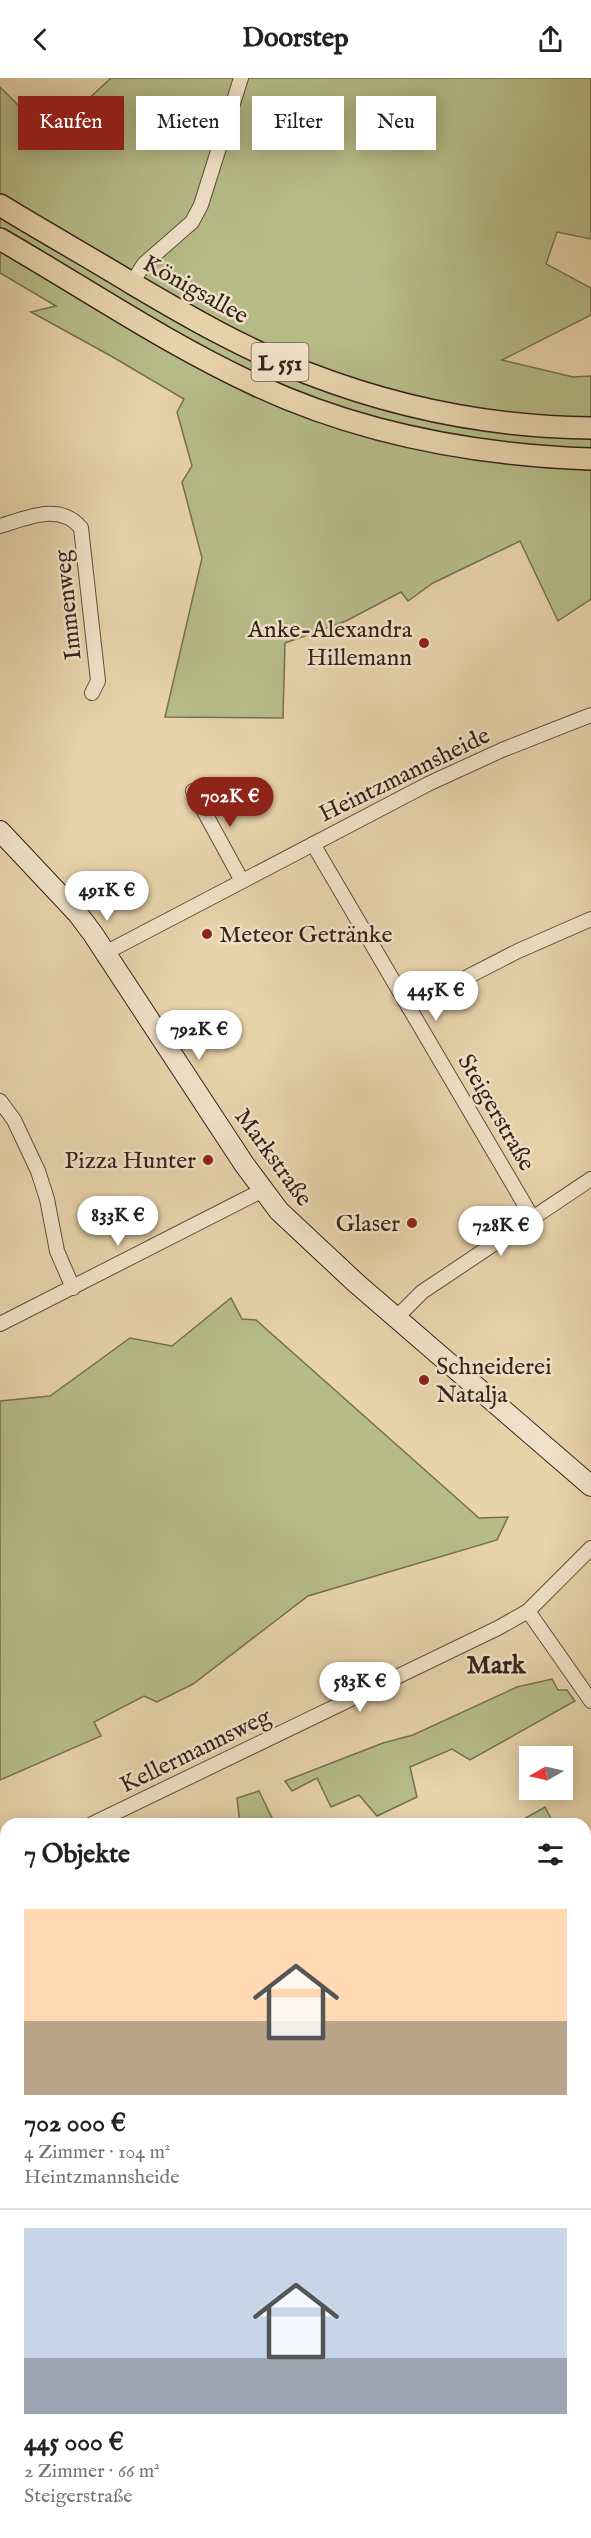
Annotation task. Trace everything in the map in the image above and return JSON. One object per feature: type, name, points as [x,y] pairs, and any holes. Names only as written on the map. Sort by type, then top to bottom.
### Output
[{"type":"main road","name":"Königsallee","points":[[0,205],[217,332],[266,356],[346,388],[433,412],[501,422],[591,428]]},
{"type":"main road","name":"L 551","points":[[0,239],[191,352],[257,386],[321,411],[425,441],[537,457],[591,459]]},
{"type":"main road","name":"Markstraße","points":[[0,831],[78,914],[263,1190],[297,1229],[591,1486]]},
{"type":"street","points":[[132,283],[144,264],[192,222],[201,205],[241,78]]},
{"type":"street","name":"Immenweg","points":[[0,526],[56,512],[74,519],[81,528],[98,681],[92,693]]},
{"type":"street","name":"Heintzmannsheide","points":[[105,953],[463,767],[591,716]]},
{"type":"street","points":[[193,790],[242,881]]},
{"type":"street","name":"Steigerstraße","points":[[313,844],[532,1216]]},
{"type":"street","points":[[409,1007],[525,948],[591,919]]},
{"type":"street","points":[[0,1101],[15,1120],[38,1171],[48,1199],[57,1251],[73,1288]]},
{"type":"street","points":[[397,1317],[422,1292],[532,1216],[591,1179]]},
{"type":"street","points":[[0,1324],[263,1190]]},
{"type":"street","name":"Kellermannsweg","points":[[104,1818],[498,1628],[528,1611],[591,1548]]},
{"type":"street","points":[[528,1611],[591,1701]]},
{"type":"green space","points":[[111,78],[591,78],[591,239],[557,232],[546,264],[591,288],[591,315],[502,360],[573,377],[591,376],[591,599],[558,621],[520,541],[433,583],[408,601],[401,592],[346,621],[285,643],[283,718],[165,717],[202,558],[182,482],[192,466],[177,412],[184,399],[31,312],[56,306],[0,273],[0,87],[18,106],[18,150],[124,150],[124,96],[92,96]]},
{"type":"green space","points":[[231,1298],[242,1319],[256,1320],[479,1518],[508,1517],[497,1540],[308,1596],[193,1684],[157,1702],[144,1696],[94,1722],[101,1736],[0,1780],[0,1401],[50,1396],[130,1338],[172,1346]]},
{"type":"green space","points":[[552,1679],[558,1690],[567,1690],[575,1701],[470,1760],[452,1749],[410,1767],[417,1797],[377,1816],[359,1795],[331,1807],[317,1778],[292,1791],[285,1781],[383,1743],[413,1735],[517,1687]]},
{"type":"green space","points":[[259,1791],[272,1818],[239,1818],[237,1798]]},
{"type":"green space","points":[[545,1807],[551,1818],[526,1818]]},
{"type":"place","name":"Anke-Alexandra Hillemann","points":[[424,643]]},
{"type":"place","name":"Meteor Getränke","points":[[207,934]]},
{"type":"place","name":"Pizza Hunter","points":[[208,1160]]},
{"type":"place","name":"Glaser","points":[[412,1223]]},
{"type":"place","name":"Schneiderei Natalja","points":[[424,1380]]},
{"type":"district","name":"Mark","points":[[496,1664]]}]
